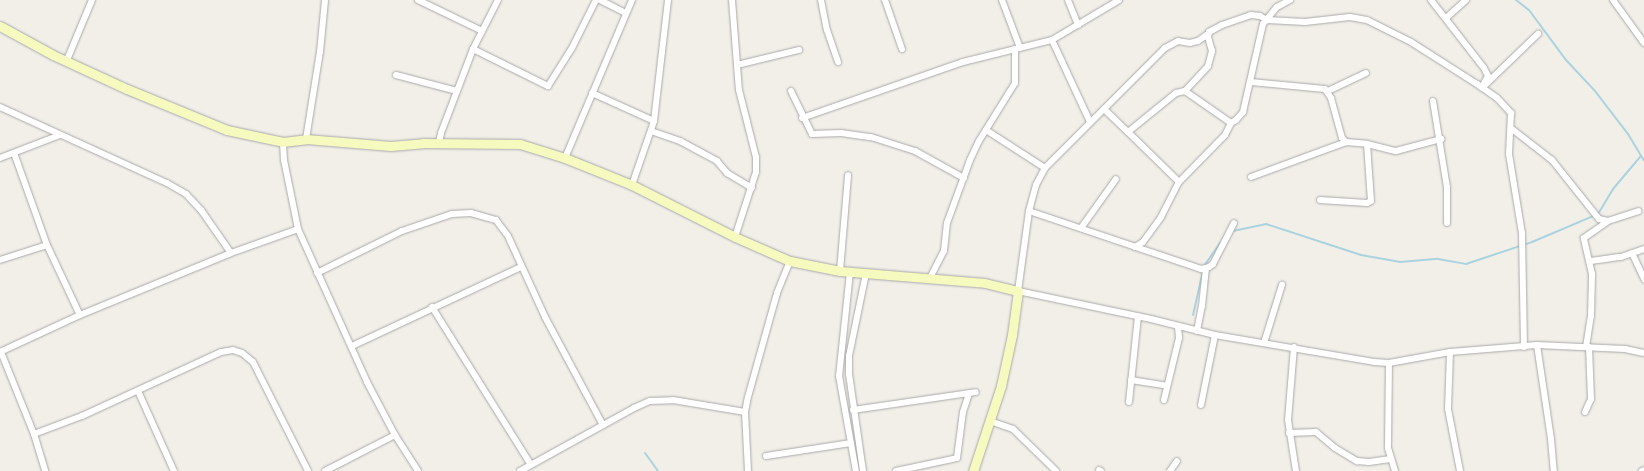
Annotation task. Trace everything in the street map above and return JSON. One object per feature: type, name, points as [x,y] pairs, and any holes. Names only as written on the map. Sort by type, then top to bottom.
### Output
[{"type":"street","points":[[67,60],[92,0]]},
{"type":"street","points":[[306,139],[320,52],[325,0]]},
{"type":"street","points":[[418,0],[430,2],[482,31]]},
{"type":"street","points":[[439,142],[473,49],[498,0]]},
{"type":"street","points":[[473,49],[548,86],[572,48],[596,0]]},
{"type":"street","points":[[600,0],[626,13]]},
{"type":"street","points":[[565,158],[632,0]]},
{"type":"street","points":[[632,185],[654,121],[668,0]]},
{"type":"street","points":[[732,0],[738,90],[756,157],[752,188],[736,237]]},
{"type":"street","points":[[821,0],[827,30],[838,62]]},
{"type":"street","points":[[885,0],[902,49]]},
{"type":"street","points":[[930,278],[944,251],[947,223],[970,160],[1015,83],[1017,49],[1002,0]]},
{"type":"street","points":[[1068,0],[1078,25]]},
{"type":"street","points":[[802,118],[963,62],[1052,40],[1118,0]]},
{"type":"street","points":[[1135,247],[1143,242],[1161,217],[1179,182],[1225,135],[1231,122],[1236,120],[1242,112],[1251,82],[1263,24],[1277,7],[1290,0]]},
{"type":"street","points":[[1431,0],[1484,68],[1488,76],[1482,87]]},
{"type":"street","points":[[1446,18],[1466,0]]},
{"type":"street","points":[[1613,0],[1644,43]]},
{"type":"street","points":[[973,471],[990,421],[1012,335],[1029,211],[1036,185],[1045,168],[1165,48],[1178,41],[1190,43],[1198,41],[1222,25],[1251,15],[1260,16],[1267,20],[1319,22],[1350,16],[1367,20],[1411,42],[1482,87],[1510,109],[1512,130],[1509,154],[1522,233],[1524,347]]},
{"type":"street","points":[[0,26],[53,55],[170,109],[227,130],[283,142],[306,139],[391,146],[439,142],[520,144],[565,158],[632,185],[736,237],[790,261],[840,271],[985,283],[1138,316],[1215,335],[1389,363],[1450,352],[1537,345],[1587,347],[1644,353]]},
{"type":"street","points":[[1128,132],[1176,93],[1185,91],[1208,66],[1212,59],[1208,34]]},
{"type":"street","points":[[1482,87],[1538,34]]},
{"type":"street","points":[[1052,40],[1090,122]]},
{"type":"street","points":[[737,65],[799,50]]},
{"type":"street","points":[[1251,82],[1324,89],[1328,91],[1366,73]]},
{"type":"street","points":[[396,75],[457,91]]},
{"type":"street","points":[[791,91],[802,118],[812,134],[840,133],[870,137],[915,151],[964,178]]},
{"type":"street","points":[[1185,91],[1231,122]]},
{"type":"street","points":[[1328,91],[1342,138],[1346,142]]},
{"type":"street","points":[[592,92],[654,121]]},
{"type":"street","points":[[1434,101],[1447,187],[1447,223]]},
{"type":"street","points":[[0,107],[167,183],[186,194],[201,210],[231,253]]},
{"type":"street","points":[[1104,109],[1179,182]]},
{"type":"street","points":[[986,130],[1045,168]]},
{"type":"street","points":[[1512,130],[1552,160],[1599,219],[1608,221]]},
{"type":"street","points":[[651,131],[680,141],[718,160],[727,173],[752,188]]},
{"type":"street","points":[[0,158],[60,135]]},
{"type":"street","points":[[1251,177],[1346,142],[1367,144],[1396,151],[1441,139]]},
{"type":"street","points":[[283,142],[284,160],[298,229],[317,273],[395,435],[418,471]]},
{"type":"street","points":[[1320,200],[1367,203],[1371,201],[1367,144]]},
{"type":"street","points":[[14,153],[47,245],[80,315]]},
{"type":"street","points":[[840,271],[848,175]]},
{"type":"street","points":[[1081,228],[1116,179]]},
{"type":"street","points":[[1029,211],[1195,268],[1206,269]]},
{"type":"street","points":[[1585,412],[1591,399],[1587,347],[1591,316],[1592,274],[1591,261],[1584,238],[1608,221],[1638,211]]},
{"type":"street","points":[[317,273],[402,231],[452,214],[471,213],[488,216],[501,225],[603,425]]},
{"type":"street","points":[[1197,331],[1206,269],[1217,257],[1234,223]]},
{"type":"street","points":[[45,471],[34,434],[0,352],[80,315],[231,253],[298,229]]},
{"type":"street","points":[[0,260],[47,245]]},
{"type":"street","points":[[1591,261],[1644,249]]},
{"type":"street","points":[[1632,253],[1644,279]]},
{"type":"street","points":[[748,471],[745,412],[777,293],[790,261]]},
{"type":"street","points":[[352,346],[521,267]]},
{"type":"street","points":[[850,272],[839,376],[856,471]]},
{"type":"street","points":[[863,471],[849,384],[849,356],[866,273]]},
{"type":"street","points":[[1264,342],[1282,285]]},
{"type":"street","points":[[432,307],[531,465]]},
{"type":"street","points":[[1129,402],[1138,316]]},
{"type":"street","points":[[1164,400],[1178,338],[1178,326]]},
{"type":"street","points":[[1201,405],[1215,335]]},
{"type":"street","points":[[1537,345],[1554,471]]},
{"type":"street","points":[[1294,347],[1290,378],[1289,433],[1296,471]]},
{"type":"street","points":[[34,434],[221,352],[233,350],[242,353],[253,362],[308,471]]},
{"type":"street","points":[[1450,352],[1448,408],[1460,471]]},
{"type":"street","points":[[1389,363],[1388,439],[1390,459],[1395,471]]},
{"type":"street","points":[[1131,380],[1167,386]]},
{"type":"street","points":[[138,390],[174,471]]},
{"type":"street","points":[[853,410],[972,393],[963,412],[957,458],[896,471]]},
{"type":"street","points":[[520,471],[650,401],[663,400],[745,412]]},
{"type":"street","points":[[990,421],[1013,429],[1056,471]]},
{"type":"street","points":[[1289,433],[1316,432],[1335,448],[1357,461],[1390,459]]},
{"type":"street","points":[[325,471],[395,435]]},
{"type":"street","points":[[766,456],[851,443]]},
{"type":"street","points":[[1170,471],[1177,461]]},
{"type":"waterway","points":[[1516,0],[1529,10],[1566,60],[1595,91],[1628,134],[1644,161]]},
{"type":"waterway","points":[[1233,231],[1266,224],[1361,255],[1400,262],[1438,259],[1466,264],[1532,242],[1598,214],[1613,189],[1640,157]]},
{"type":"waterway","points":[[1204,266],[1221,242]]},
{"type":"waterway","points":[[1193,315],[1203,271]]},
{"type":"waterway","points":[[645,453],[658,471]]}]
